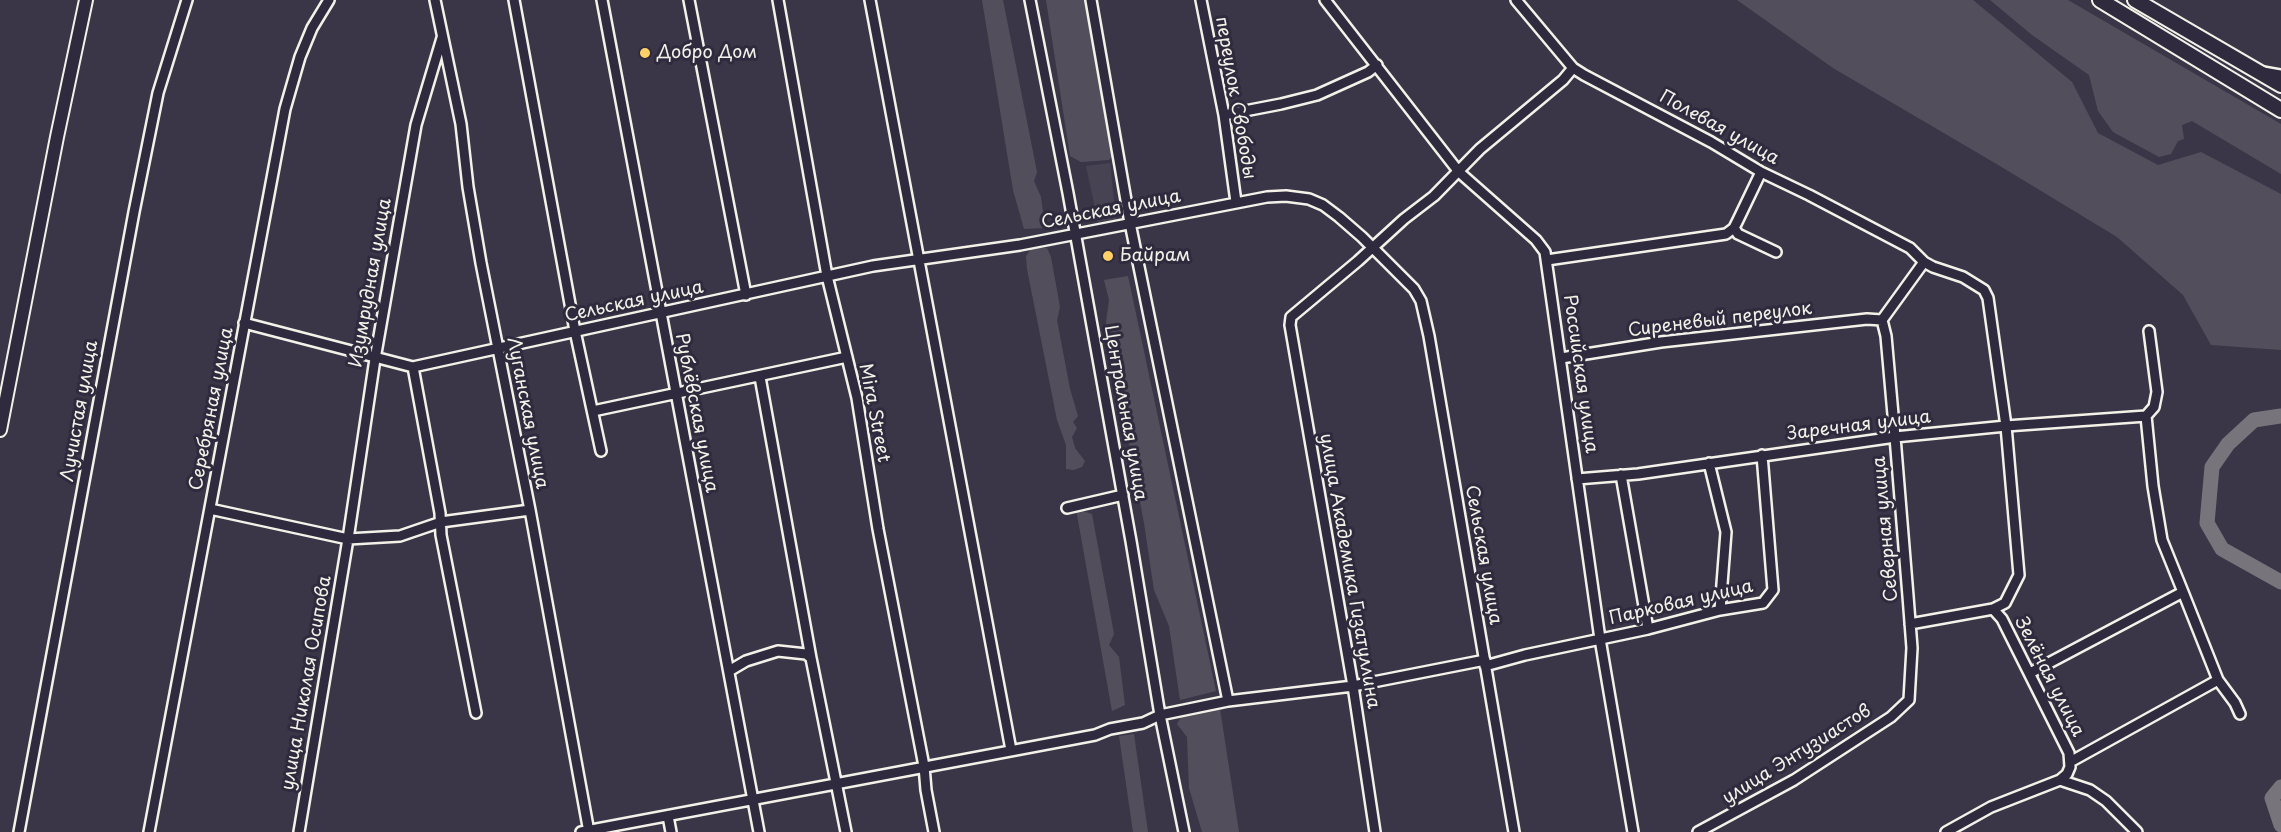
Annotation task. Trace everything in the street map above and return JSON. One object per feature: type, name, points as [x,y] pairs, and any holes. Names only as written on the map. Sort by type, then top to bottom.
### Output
[{"type":"highway","points":[[2100,0],[2281,110]]},
{"type":"highway","points":[[2135,0],[2281,86]]},
{"type":"main road","points":[[0,430],[57,137],[87,0]]},
{"type":"street","name":"Лучистая улица","points":[[19,832],[158,93],[188,0]]},
{"type":"street","name":"Серебряная улица","points":[[149,832],[285,109],[304,47],[312,28],[329,0]]},
{"type":"street","name":"Луганская улица","points":[[435,0],[461,124],[470,198],[530,510],[586,832]]},
{"type":"street","points":[[514,0],[575,331],[601,451]]},
{"type":"street","name":"Рублёвская улица","points":[[602,0],[759,832]]},
{"type":"street","points":[[689,0],[746,294]]},
{"type":"street","name":"Mira Street","points":[[778,0],[827,276],[857,398],[878,529],[924,766],[934,832]]},
{"type":"street","points":[[870,0],[1011,750]]},
{"type":"street","name":"Центральная улица","points":[[1030,0],[1123,495],[1160,715],[1184,832]]},
{"type":"street","points":[[1091,0],[1130,223],[1228,701]]},
{"type":"street","name":"переулок Свободы","points":[[1201,0],[1224,115],[1236,202]]},
{"type":"street","name":"Российская улица","points":[[1325,0],[1459,172],[1536,240],[1548,260],[1600,639],[1633,832]]},
{"type":"street","name":"Полевая улица","points":[[1516,0],[1574,68],[1711,142],[1761,172],[1910,248],[1924,262],[1933,267],[1974,281],[1984,290],[1988,298],[2006,426],[2019,575],[2005,603],[1993,609]]},
{"type":"street","name":"Изумрудная улица","points":[[348,539],[375,359],[416,125],[443,35]]},
{"type":"street","points":[[1224,115],[1317,95],[1377,65]]},
{"type":"street","points":[[1371,247],[1434,196],[1480,149],[1563,80],[1574,68]]},
{"type":"street","points":[[2259,72],[2281,75]]},
{"type":"street","points":[[1548,260],[1726,234],[1734,228],[1761,172]]},
{"type":"street","name":"Сельская улица","points":[[244,323],[413,368],[827,276],[918,259],[1020,245],[1267,197],[1286,196],[1309,199],[1323,205],[1339,217],[1414,289],[1421,301],[1430,336],[1514,832]]},
{"type":"street","points":[[1734,228],[1738,234],[1776,252]]},
{"type":"street","name":"улица Академика Гизатуллина","points":[[1371,247],[1358,261],[1291,317],[1290,325],[1376,832]]},
{"type":"street","points":[[1882,320],[1924,262]]},
{"type":"street","name":"Сиреневый переулок","points":[[1561,358],[1672,341],[1867,319],[1882,320]]},
{"type":"street","name":"Северная улица","points":[[1882,320],[1895,437],[1912,648],[1909,700]]},
{"type":"street","points":[[2149,331],[2157,393],[2154,407],[2146,416],[2153,486],[2163,540],[2218,680],[2240,714]]},
{"type":"street","points":[[593,411],[847,357]]},
{"type":"street","points":[[413,368],[441,522],[441,535],[476,713]]},
{"type":"street","points":[[760,377],[846,832]]},
{"type":"street","name":"Заречная улица","points":[[1577,479],[1895,437],[2146,416]]},
{"type":"street","name":"Парковая улица","points":[[586,832],[1095,735],[1110,729],[1143,723],[1160,715],[1228,701],[1353,686],[1485,663],[1648,629],[1720,610],[1763,603],[1773,590],[1762,455]]},
{"type":"street","points":[[1709,463],[1726,532],[1720,610]]},
{"type":"street","points":[[1621,475],[1648,629]]},
{"type":"street","points":[[1067,508],[1123,495]]},
{"type":"street","points":[[210,509],[348,539],[400,536],[441,522],[530,510]]},
{"type":"street","name":"улица Николая Осипова","points":[[299,832],[348,539]]},
{"type":"street","points":[[2030,673],[2182,592]]},
{"type":"street","points":[[1910,624],[1993,609]]},
{"type":"street","name":"Зелёная улица","points":[[1993,609],[2002,619],[2056,724],[2069,753],[2070,762]]},
{"type":"street","points":[[729,671],[736,669],[746,661],[778,651],[806,654],[812,658]]},
{"type":"street","points":[[1946,832],[1990,807],[2060,780],[2067,774],[2070,762],[2218,680]]},
{"type":"street","name":"улица Энтузиастов","points":[[1698,832],[1794,780],[1891,717],[1909,700]]},
{"type":"street","points":[[2060,780],[2090,790],[2106,801],[2133,830]]},
{"type":"street","points":[[668,816],[671,832]]},
{"type":"shaded area","points":[[982,0],[1003,0],[1037,172],[1034,181],[1041,197],[1045,228],[1024,229],[1013,190]]},
{"type":"shaded area","points":[[1046,0],[1087,0],[1113,155],[1109,160],[1081,162],[1070,156]]},
{"type":"shaded area","points":[[1737,0],[1973,0],[2072,82],[2098,133],[2158,165],[2201,152],[2281,194],[2281,350],[2211,345],[2183,295],[2117,237],[1833,68]]},
{"type":"shaded area","points":[[1990,0],[2068,0],[2281,124],[2281,174],[2192,121],[2182,125],[2184,139],[2178,141],[2171,154],[2159,157],[2113,132],[2098,111],[2089,75],[2032,35]]},
{"type":"shaded area","points":[[1110,163],[1116,219],[1098,222],[1086,166]]},
{"type":"shaded area","points":[[1032,248],[1047,248],[1051,257],[1060,307],[1057,320],[1070,389],[1078,416],[1073,422],[1077,428],[1072,437],[1075,448],[1085,461],[1082,467],[1074,470],[1066,469],[1066,445],[1057,420],[1027,269],[1026,256]]},
{"type":"shaded area","points":[[1128,276],[1216,691],[1180,700],[1169,626],[1154,590],[1144,523],[1106,322],[1109,300],[1104,280]]},
{"type":"shaded area","points":[[1076,509],[1092,514],[1114,634],[1109,645],[1119,657],[1125,705],[1112,711]]},
{"type":"shaded area","points":[[1220,709],[1239,832],[1202,832],[1189,788],[1187,737],[1177,724],[1183,713]]},
{"type":"shaded area","points":[[1134,734],[1148,832],[1133,832],[1119,736]]},
{"type":"waterway","points":[[2281,416],[2254,420],[2228,444],[2212,467],[2207,523],[2222,549],[2281,582]]},
{"type":"waterway","points":[[2281,787],[2272,798],[2281,825]]},
{"type":"place","name":"Добро Дом","points":[[645,53]]},
{"type":"place","name":"Байрам","points":[[1108,256]]}]
